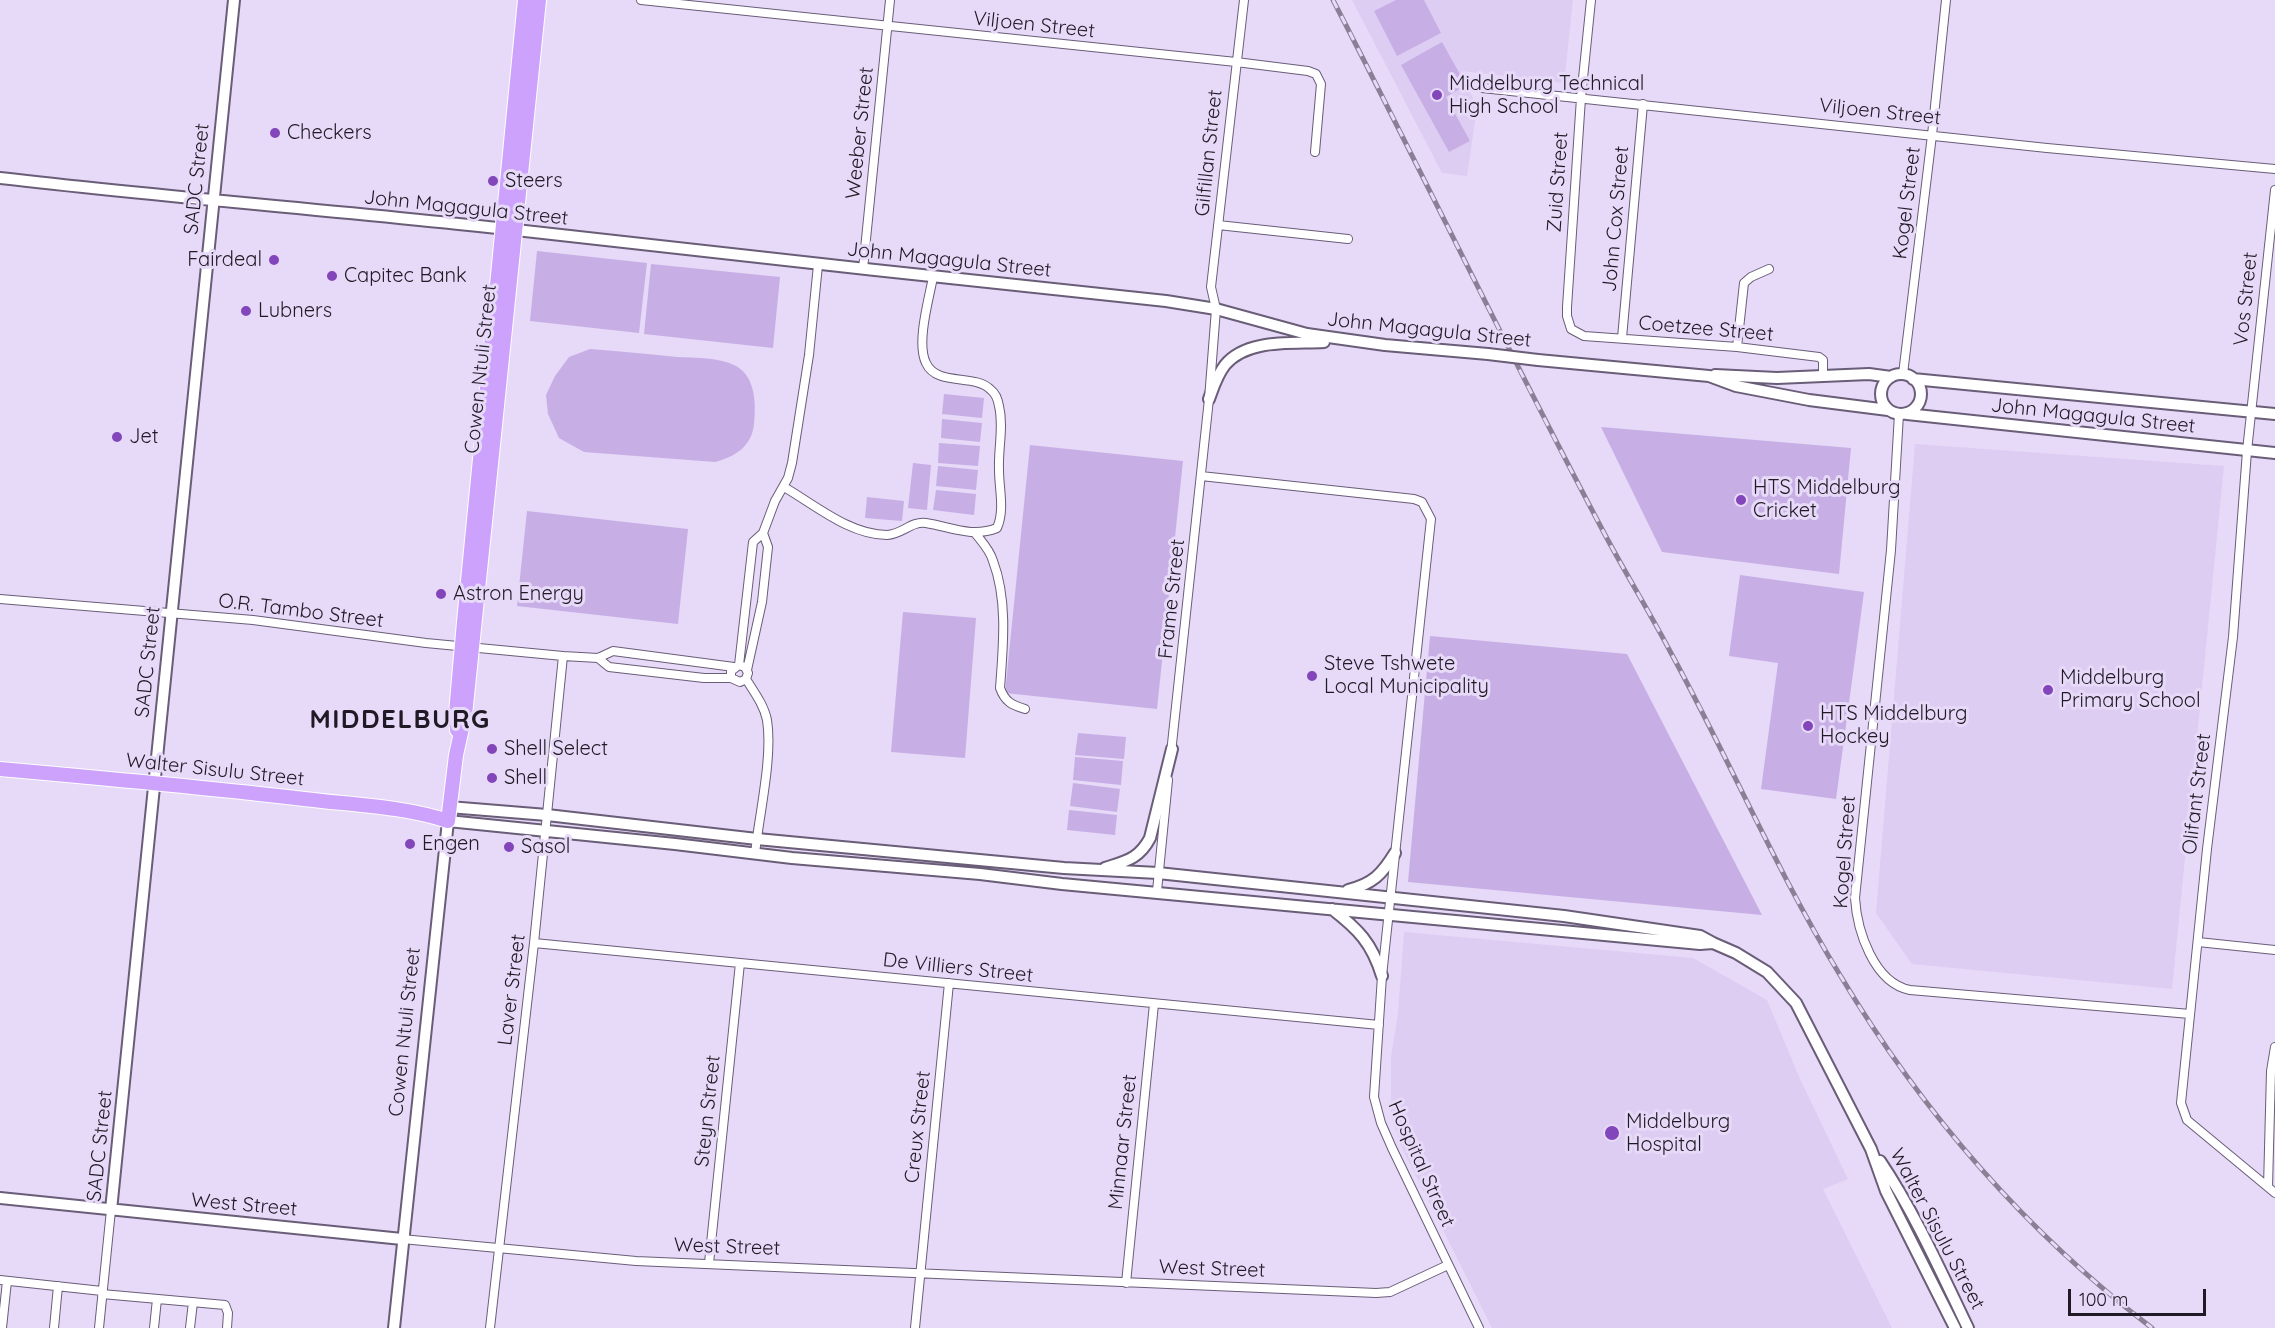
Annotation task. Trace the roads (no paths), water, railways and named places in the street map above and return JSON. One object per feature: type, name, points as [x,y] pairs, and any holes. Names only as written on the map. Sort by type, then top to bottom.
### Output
[{"type":"highway","name":"Cowen Ntuli Street","points":[[510,230],[525,0]]},
{"type":"highway","name":"Cowen Ntuli Street","points":[[449,814],[458,741],[456,713],[467,647],[510,230],[539,0]]},
{"type":"highway","name":"Walter Sisulu Street","points":[[0,769],[154,782],[426,814],[449,814]]},
{"type":"main road","name":"SADC Street","points":[[111,1210],[234,0]]},
{"type":"main road","name":"John Magagula Street","points":[[0,178],[1155,299],[1216,309],[1307,334],[1345,340],[1709,376],[1736,386],[1809,400],[1898,413],[2275,453]]},
{"type":"main road","points":[[1209,399],[1226,364],[1242,352],[1265,345],[1345,340]]},
{"type":"main road","points":[[1709,376],[1737,375],[1778,378],[1869,374],[1891,377],[1908,376],[1918,384],[1921,398],[1918,405],[1898,413],[1883,404],[1881,389],[1891,377]]},
{"type":"main road","name":"John Magagula Street","points":[[1908,376],[2275,414]]},
{"type":"main road","points":[[1099,870],[1133,858],[1144,849],[1150,838],[1172,749]]},
{"type":"main road","points":[[449,814],[545,830],[755,854],[1690,943],[1713,943]]},
{"type":"main road","name":"Walter Sisulu Street","points":[[449,814],[547,815],[757,839],[1064,868],[1158,873],[1564,916],[1673,930],[1700,936],[1736,953],[1767,972],[1796,1004],[1871,1149],[1900,1194],[1968,1328]]},
{"type":"main road","name":"Cowen Ntuli Street","points":[[394,1328],[449,814]]},
{"type":"main road","points":[[1339,892],[1364,886],[1378,876],[1395,853]]},
{"type":"main road","points":[[918,868],[920,854]]},
{"type":"main road","points":[[1062,884],[1064,868]]},
{"type":"main road","points":[[1332,909],[1366,939],[1376,956],[1382,976]]},
{"type":"main road","name":"Walter Sisulu Street","points":[[1871,1149],[1886,1191],[1955,1328]]},
{"type":"main road","name":"West Street","points":[[0,1198],[402,1239]]},
{"type":"street","name":"Viljoen Street","points":[[641,0],[1308,71],[1316,74],[1321,84],[1315,152]]},
{"type":"street","name":"Weeber Street","points":[[863,269],[890,0]]},
{"type":"street","name":"Gilfillan Street","points":[[1216,309],[1211,288],[1244,0]]},
{"type":"street","name":"Zuid Street","points":[[1571,329],[1566,316],[1581,98],[1591,0]]},
{"type":"street","name":"Kogel Street","points":[[1908,376],[1946,0]]},
{"type":"street","name":"Viljoen Street","points":[[1482,88],[2047,148],[2275,169]]},
{"type":"street","name":"John Cox Street","points":[[1622,338],[1643,104]]},
{"type":"street","name":"Vos Street","points":[[2251,412],[2275,190]]},
{"type":"street","points":[[1218,225],[1348,239]]},
{"type":"street","points":[[746,679],[740,682],[731,678],[731,671],[736,666],[753,542],[764,533],[792,463],[809,354],[818,265]]},
{"type":"street","points":[[1737,347],[1744,283],[1751,277],[1769,269]]},
{"type":"street","points":[[784,487],[856,529],[879,534],[896,534],[912,525],[922,523],[975,533],[997,528],[1002,518],[999,403],[992,390],[983,384],[946,377],[930,370],[925,362],[922,349],[933,277]]},
{"type":"street","name":"Frame Street","points":[[1157,891],[1209,399],[1216,309]]},
{"type":"street","name":"Coetzee Street","points":[[1571,329],[1584,336],[1737,347],[1819,357],[1823,360],[1823,376]]},
{"type":"street","name":"Olifant Street","points":[[2251,412],[2233,638],[2208,837],[2181,1109],[2192,1124],[2268,1187]]},
{"type":"street","name":"Kogel Street","points":[[1898,413],[1890,560],[1856,892],[1858,924],[1869,952],[1889,981],[1910,990],[2190,1014]]},
{"type":"street","name":"Hospital Street","points":[[1201,476],[1414,499],[1422,502],[1431,519],[1382,976],[1374,1097],[1375,1106],[1392,1148],[1479,1328]]},
{"type":"street","points":[[755,854],[768,744],[767,719],[746,679],[762,602],[768,547],[764,533]]},
{"type":"street","points":[[975,533],[993,560],[998,577],[1003,621],[1000,688],[1003,698],[1025,709]]},
{"type":"street","name":"O.R. Tambo Street","points":[[0,599],[264,621],[467,647],[562,656],[598,658],[613,651],[736,666]]},
{"type":"street","name":"Laver Street","points":[[490,1328],[534,943],[562,656]]},
{"type":"street","name":"O.R. Tambo Street","points":[[598,658],[609,667],[704,678],[731,678]]},
{"type":"street","points":[[675,674],[677,659]]},
{"type":"street","points":[[736,666],[747,670]]},
{"type":"street","points":[[2198,942],[2275,950]]},
{"type":"street","name":"De Villiers Street","points":[[534,943],[1378,1025]]},
{"type":"street","name":"Steyn Street","points":[[709,1263],[740,963]]},
{"type":"street","name":"Creux Street","points":[[915,1328],[949,983]]},
{"type":"street","name":"Minnaar Street","points":[[1126,1283],[1154,1004]]},
{"type":"street","points":[[2275,1047],[2271,1071],[2268,1187],[2275,1193]]},
{"type":"street","name":"SADC Street","points":[[99,1328],[111,1210]]},
{"type":"street","name":"West Street","points":[[402,1239],[636,1262],[709,1263],[1376,1293],[1390,1292],[1448,1265]]},
{"type":"street","points":[[3,1328],[4,1280],[102,1293],[225,1305],[228,1313],[226,1328]]},
{"type":"street","points":[[54,1328],[58,1286]]},
{"type":"street","points":[[154,1328],[157,1299]]},
{"type":"street","points":[[190,1328],[193,1302]]},
{"type":"railway","points":[[1333,0],[1567,463],[1610,545],[1663,637],[1774,856],[1840,975],[1905,1074],[1979,1166],[2061,1251],[2105,1291],[2152,1328]]},
{"type":"place","name":"Middelburg Technical High School","points":[[1437,95]]},
{"type":"place","name":"Checkers","points":[[275,133]]},
{"type":"place","name":"Steers","points":[[493,181]]},
{"type":"place","name":"Fairdeal","points":[[274,260]]},
{"type":"place","name":"Capitec Bank","points":[[332,276]]},
{"type":"place","name":"Lubners","points":[[246,311]]},
{"type":"place","name":"Jet","points":[[117,437]]},
{"type":"place","name":"HTS Middelburg Cricket","points":[[1741,500]]},
{"type":"place","name":"Astron Energy","points":[[441,594]]},
{"type":"place","name":"Steve Tshwete Local Municipality","points":[[1312,676]]},
{"type":"place","name":"Middelburg Primary School","points":[[2048,690]]},
{"type":"place","name":"HTS Middelburg Hockey","points":[[1808,726]]},
{"type":"place","name":"Shell Select","points":[[492,749]]},
{"type":"place","name":"Shell","points":[[492,778]]},
{"type":"place","name":"Engen","points":[[410,844]]},
{"type":"place","name":"Sasol","points":[[509,847]]},
{"type":"place","name":"Middelburg Hospital","points":[[1612,1133]]},
{"type":"district","name":"MIDDELBURG","points":[[400,720]]}]
